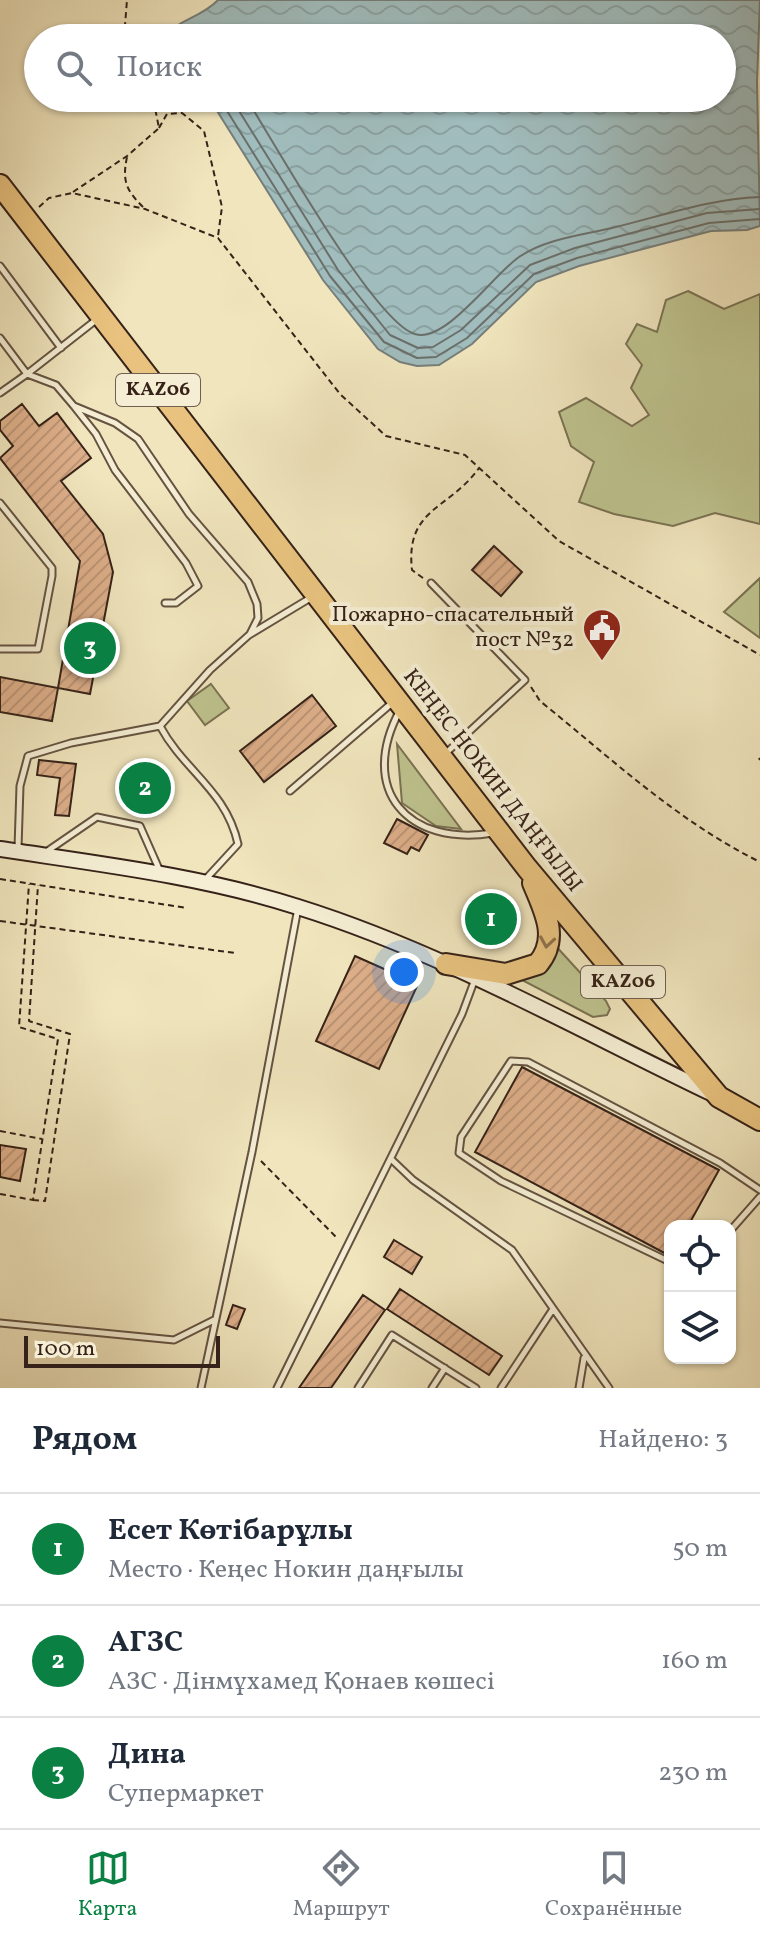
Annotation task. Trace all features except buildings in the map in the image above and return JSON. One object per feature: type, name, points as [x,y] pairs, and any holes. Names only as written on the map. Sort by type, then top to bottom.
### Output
[{"type":"highway","name":"КЕҢЕС НОКИН ДАҢҒЫЛЫ","points":[[0,185],[527,868],[719,1097]]},
{"type":"highway","points":[[446,964],[506,974],[533,968],[543,959],[549,945],[549,928],[527,868]]},
{"type":"highway","name":"KАZ06","points":[[719,1097],[760,1120]]},
{"type":"street","points":[[0,849],[203,882],[299,907],[446,964],[719,1097]]},
{"type":"lane","points":[[0,266],[61,348]]},
{"type":"lane","points":[[0,393],[101,316]]},
{"type":"lane","points":[[0,338],[27,374],[56,385],[73,405],[96,434],[115,470],[186,563],[198,586],[176,603],[165,603]]},
{"type":"lane","points":[[73,405],[115,423],[138,439],[189,514],[248,582],[257,604],[258,618],[249,635]]},
{"type":"lane","points":[[0,503],[52,568],[38,649],[0,649]]},
{"type":"lane","points":[[431,583],[525,680],[442,758]]},
{"type":"lane","points":[[18,852],[20,786],[28,756],[71,743],[160,726],[210,670],[249,635],[316,595]]},
{"type":"lane","points":[[290,791],[399,703]]},
{"type":"lane","points":[[399,703],[387,744],[386,770],[392,798],[401,814],[450,836],[499,832]]},
{"type":"lane","points":[[160,726],[172,748],[194,767],[232,818],[238,844],[203,882]]},
{"type":"lane","points":[[41,855],[97,817],[140,826],[162,875]]},
{"type":"lane","points":[[201,1388],[252,1152],[299,907]]},
{"type":"lane","points":[[277,1388],[391,1159],[475,979]]},
{"type":"lane","points":[[664,1259],[501,1181],[459,1153],[461,1137],[511,1061],[528,1062],[720,1163],[760,1190]]},
{"type":"lane","points":[[391,1159],[413,1180],[512,1250],[584,1357],[609,1388]]},
{"type":"lane","points":[[736,1224],[760,1197]]},
{"type":"lane","points":[[501,1388],[553,1309]]},
{"type":"lane","points":[[0,1323],[174,1340],[215,1320]]},
{"type":"lane","points":[[358,1388],[392,1335],[476,1388]]},
{"type":"lane","points":[[579,1388],[584,1357]]},
{"type":"lane","points":[[432,1388],[445,1368]]},
{"type":"path","points":[[125,24],[127,0]]},
{"type":"path","points":[[156,112],[159,128]]},
{"type":"path","points":[[26,218],[49,198],[72,193],[127,156],[159,128],[167,114],[182,113],[204,131],[222,207],[218,238]]},
{"type":"path","points":[[127,156],[123,177],[128,192],[145,209]]},
{"type":"path","points":[[72,193],[145,209],[218,238],[340,394],[386,436],[465,455],[559,541],[760,655]]},
{"type":"path","points":[[431,583],[412,570],[409,545],[422,520],[466,487],[479,468]]},
{"type":"path","points":[[525,680],[540,701],[621,771],[724,844],[760,862]]},
{"type":"path","points":[[0,879],[187,908]]},
{"type":"path","points":[[29,884],[19,1027],[58,1039],[33,1200]]},
{"type":"path","points":[[0,1194],[45,1201],[70,1034],[29,1021],[38,885]]},
{"type":"path","points":[[0,921],[235,953]]},
{"type":"path","points":[[0,1131],[42,1139]]},
{"type":"path","points":[[252,1152],[347,1248]]},
{"type":"green space","points":[[688,291],[724,309],[760,294],[760,524],[715,513],[673,526],[614,514],[579,502],[594,462],[571,446],[559,412],[586,398],[632,426],[649,415],[631,388],[642,365],[626,344],[637,324],[657,332],[666,300]]},
{"type":"green space","points":[[760,578],[760,638],[724,612]]},
{"type":"green space","points":[[211,684],[229,708],[205,725],[187,701]]},
{"type":"green space","points":[[397,744],[461,829],[436,826],[402,803]]},
{"type":"green space","points":[[554,944],[606,1001],[610,1009],[607,1015],[593,1017],[520,979]]},
{"type":"water","points":[[218,0],[760,0],[757,82],[760,226],[747,230],[711,231],[579,266],[536,282],[472,344],[439,365],[417,366],[400,362],[378,349],[323,280],[218,112],[736,112],[736,24],[180,24]]},
{"type":"place","name":"Дина","points":[[90,648]]},
{"type":"place","name":"Пожарно-спасательный пост №32","points":[[602,662]]},
{"type":"place","name":"АГЗС","points":[[145,788]]},
{"type":"place","name":"Есет Көтібарұлы","points":[[491,919]]}]
